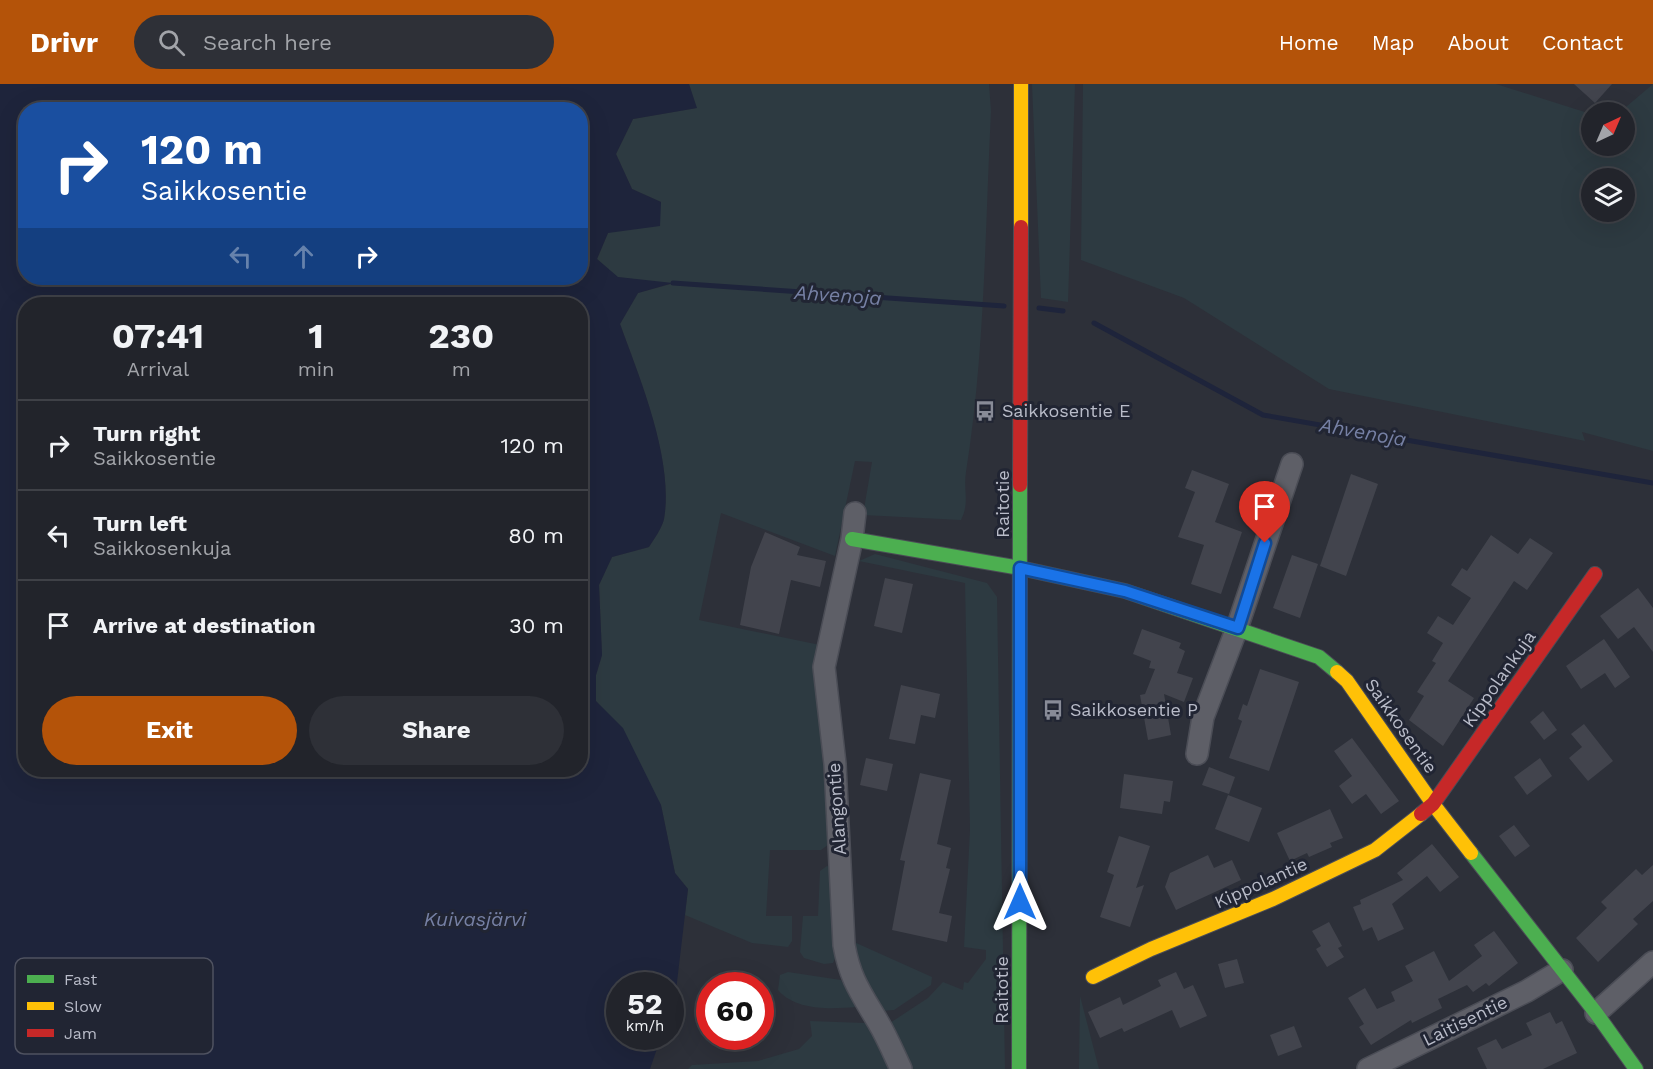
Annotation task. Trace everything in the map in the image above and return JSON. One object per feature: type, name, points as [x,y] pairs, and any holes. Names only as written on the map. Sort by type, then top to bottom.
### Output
[{"type":"street","name":"Raitotie","points":[[1019,1069],[1021,84]]},
{"type":"street","points":[[1197,754],[1203,717],[1238,628],[1292,464]]},
{"type":"street","name":"Alangontie","points":[[855,513],[852,539],[824,667],[835,764],[844,945],[849,971],[856,990],[880,1024],[901,1069]]},
{"type":"street","points":[[852,539],[1020,568]]},
{"type":"street","name":"Saikkosentie","points":[[1020,568],[1125,591],[1238,628],[1319,657],[1331,664],[1347,681],[1433,804],[1596,1013],[1636,1069]]},
{"type":"street","name":"Kippolankuja","points":[[1433,804],[1595,574]]},
{"type":"street","name":"Kippolantie","points":[[1093,977],[1151,949],[1273,898],[1375,850],[1433,804]]},
{"type":"street","points":[[1596,1013],[1653,962]]},
{"type":"street","name":"Laitisentie","points":[[1368,1069],[1527,991],[1562,970]]},
{"type":"shaded area","points":[[689,84],[989,84],[991,111],[981,337],[965,479],[966,502],[961,520],[863,515],[872,462],[855,461],[835,556],[721,513],[699,620],[820,645],[816,675],[825,790],[830,792],[832,842],[821,850],[770,850],[766,916],[792,916],[792,941],[788,947],[752,943],[685,915],[688,889],[675,873],[661,805],[596,701],[596,675],[602,655],[599,585],[612,557],[649,547],[664,519],[666,496],[660,446],[637,370],[620,324],[638,293],[671,284],[617,277],[597,259],[608,233],[661,202],[632,189],[616,154],[633,119],[696,108]]},
{"type":"shaded area","points":[[1032,84],[1075,84],[1068,302],[1041,298]]},
{"type":"shaded area","points":[[1083,84],[1496,84],[1581,111],[1581,156],[1635,156],[1635,102],[1632,102],[1653,84],[1653,451],[1582,432],[1585,441],[1329,389],[1184,298],[1081,260]]},
{"type":"shaded area","points":[[875,554],[987,583],[997,597],[1005,1069],[910,1069],[890,1023],[928,998],[943,982],[963,990],[964,982],[968,983],[986,959],[986,950],[964,947],[970,830],[965,583],[859,561]]},
{"type":"shaded area","points":[[827,866],[835,868],[837,954],[833,963],[824,964],[804,958],[800,952],[803,916],[818,916],[820,871]]},
{"type":"shaded area","points":[[854,942],[932,977],[931,985],[894,1010],[880,1011],[862,983]]},
{"type":"shaded area","points":[[788,972],[841,980],[856,1007],[825,1008],[794,1002],[778,990],[780,975]]},
{"type":"shaded area","points":[[1080,996],[1099,1069],[1079,1069]]},
{"type":"shaded area","points":[[810,1021],[865,1023],[887,1056],[890,1069],[688,1069],[692,1065],[758,1061],[799,1049],[812,1036]]},
{"type":"water","name":"Kuivasjärvi","points":[[0,84],[689,84],[697,108],[633,119],[616,154],[632,189],[661,202],[660,226],[608,233],[597,259],[618,277],[673,283],[638,293],[620,324],[637,369],[660,446],[666,496],[663,522],[649,547],[612,557],[599,585],[602,655],[596,675],[596,701],[623,728],[661,805],[675,873],[688,889],[678,972],[606,972],[606,1050],[657,1050],[650,1069],[0,1069]]},
{"type":"building","points":[[1574,84],[1612,84],[1594,102]]},
{"type":"building","points":[[1192,470],[1229,484],[1215,522],[1242,532],[1221,594],[1191,584],[1204,545],[1178,537],[1195,492],[1185,488]]},
{"type":"building","points":[[1351,474],[1378,484],[1346,576],[1320,566]]},
{"type":"building","points":[[765,532],[800,547],[797,555],[826,561],[820,587],[791,580],[779,634],[740,625],[751,567]]},
{"type":"building","points":[[1491,535],[1518,554],[1530,538],[1553,553],[1527,590],[1514,581],[1448,681],[1474,698],[1443,746],[1409,720],[1424,696],[1417,692],[1436,663],[1432,661],[1443,643],[1427,633],[1438,616],[1453,625],[1471,598],[1451,585],[1462,568],[1467,571]]},
{"type":"building","points":[[1292,555],[1318,564],[1300,618],[1273,608]]},
{"type":"building","points":[[885,578],[913,584],[902,633],[874,626]]},
{"type":"building","points":[[1638,588],[1653,608],[1653,652],[1634,627],[1618,639],[1600,616]]},
{"type":"building","points":[[1142,629],[1181,643],[1179,648],[1185,651],[1177,673],[1193,678],[1184,702],[1164,694],[1171,735],[1148,740],[1140,695],[1145,694],[1155,669],[1149,668],[1151,661],[1133,654]]},
{"type":"building","points":[[1604,639],[1630,677],[1615,688],[1605,673],[1581,689],[1566,666]]},
{"type":"building","points":[[1260,669],[1299,682],[1269,771],[1229,758],[1242,721],[1238,719],[1243,704],[1247,706]]},
{"type":"building","points":[[901,685],[940,694],[935,718],[921,715],[915,744],[889,739]]},
{"type":"building","points":[[1543,711],[1557,730],[1544,740],[1530,722]]},
{"type":"building","points":[[1584,724],[1613,761],[1588,781],[1569,758],[1582,747],[1571,734]]},
{"type":"building","points":[[1352,738],[1399,801],[1381,814],[1366,794],[1352,804],[1339,786],[1352,776],[1334,751]]},
{"type":"building","points":[[866,758],[893,764],[887,791],[860,785]]},
{"type":"building","points":[[1540,758],[1552,776],[1527,795],[1514,777]]},
{"type":"building","points":[[1209,767],[1235,777],[1229,794],[1202,785]]},
{"type":"building","points":[[920,773],[951,780],[937,844],[951,848],[946,868],[950,869],[939,913],[952,916],[947,942],[892,930],[905,861],[900,860]]},
{"type":"building","points":[[1124,774],[1173,781],[1170,802],[1164,801],[1162,814],[1120,808]]},
{"type":"building","points":[[1228,795],[1262,808],[1249,842],[1215,829]]},
{"type":"building","points":[[1330,809],[1343,838],[1330,843],[1332,847],[1309,857],[1307,853],[1290,861],[1277,833]]},
{"type":"building","points":[[1514,825],[1530,846],[1515,857],[1499,836]]},
{"type":"building","points":[[1119,836],[1150,846],[1136,888],[1144,885],[1130,927],[1100,917],[1114,875],[1107,872]]},
{"type":"building","points":[[1432,844],[1459,877],[1440,892],[1427,876],[1392,904],[1404,929],[1378,941],[1372,927],[1363,931],[1353,907],[1361,904],[1360,900],[1403,880],[1397,873]]},
{"type":"building","points":[[1208,855],[1214,868],[1232,860],[1241,880],[1176,910],[1165,887],[1170,873]]},
{"type":"building","points":[[1653,865],[1653,901],[1633,919],[1638,924],[1598,962],[1576,938],[1607,908],[1601,902],[1636,869],[1642,875]]},
{"type":"building","points":[[1329,922],[1342,946],[1338,948],[1344,957],[1327,967],[1316,949],[1321,946],[1312,931]]},
{"type":"building","points":[[1494,931],[1518,963],[1489,986],[1486,983],[1473,992],[1467,985],[1438,999],[1442,1008],[1412,1023],[1411,1020],[1371,1045],[1359,1027],[1364,1024],[1348,998],[1365,988],[1377,1009],[1395,1001],[1391,992],[1413,981],[1405,966],[1434,951],[1449,981],[1482,956],[1474,945]]},
{"type":"building","points":[[1237,959],[1244,983],[1225,988],[1218,964]]},
{"type":"building","points":[[1176,972],[1184,989],[1193,985],[1207,1016],[1180,1028],[1172,1010],[1124,1032],[1122,1028],[1100,1038],[1088,1012],[1120,997],[1123,1005],[1161,986],[1158,980]]},
{"type":"building","points":[[1550,1012],[1556,1024],[1562,1021],[1577,1053],[1543,1069],[1487,1069],[1477,1048],[1496,1039],[1502,1049],[1532,1035],[1526,1023]]},
{"type":"building","points":[[1294,1026],[1302,1047],[1278,1056],[1270,1035]]},
{"type":"waterway","name":"Ahvenoja","points":[[673,283],[1004,306]]},
{"type":"waterway","name":"Ahvenoja","points":[[1039,308],[1063,311]]},
{"type":"waterway","name":"Ahvenoja","points":[[1094,323],[1263,415],[1653,483]]},
{"type":"traffic: fast","points":[[1019,1069],[1020,485]]},
{"type":"traffic: fast","points":[[852,539],[1020,568],[1125,591],[1319,657],[1337,672]]},
{"type":"traffic: fast","points":[[1471,853],[1596,1013],[1636,1069]]},
{"type":"traffic: slow","points":[[1021,84],[1021,227]]},
{"type":"traffic: slow","points":[[1337,672],[1347,681],[1433,804],[1471,853]]},
{"type":"traffic: slow","points":[[1093,977],[1151,949],[1273,899],[1375,850],[1421,814]]},
{"type":"traffic: jam","points":[[1020,485],[1021,227]]},
{"type":"traffic: jam","points":[[1421,814],[1433,804],[1595,574]]},
{"type":"place","name":"Saikkosentie E","points":[[985,411]]},
{"type":"place","name":"Saikkosentie P","points":[[1053,710]]},
{"type":"route","points":[[1020,902],[1020,568],[1125,591],[1238,628],[1265,543]]}]
